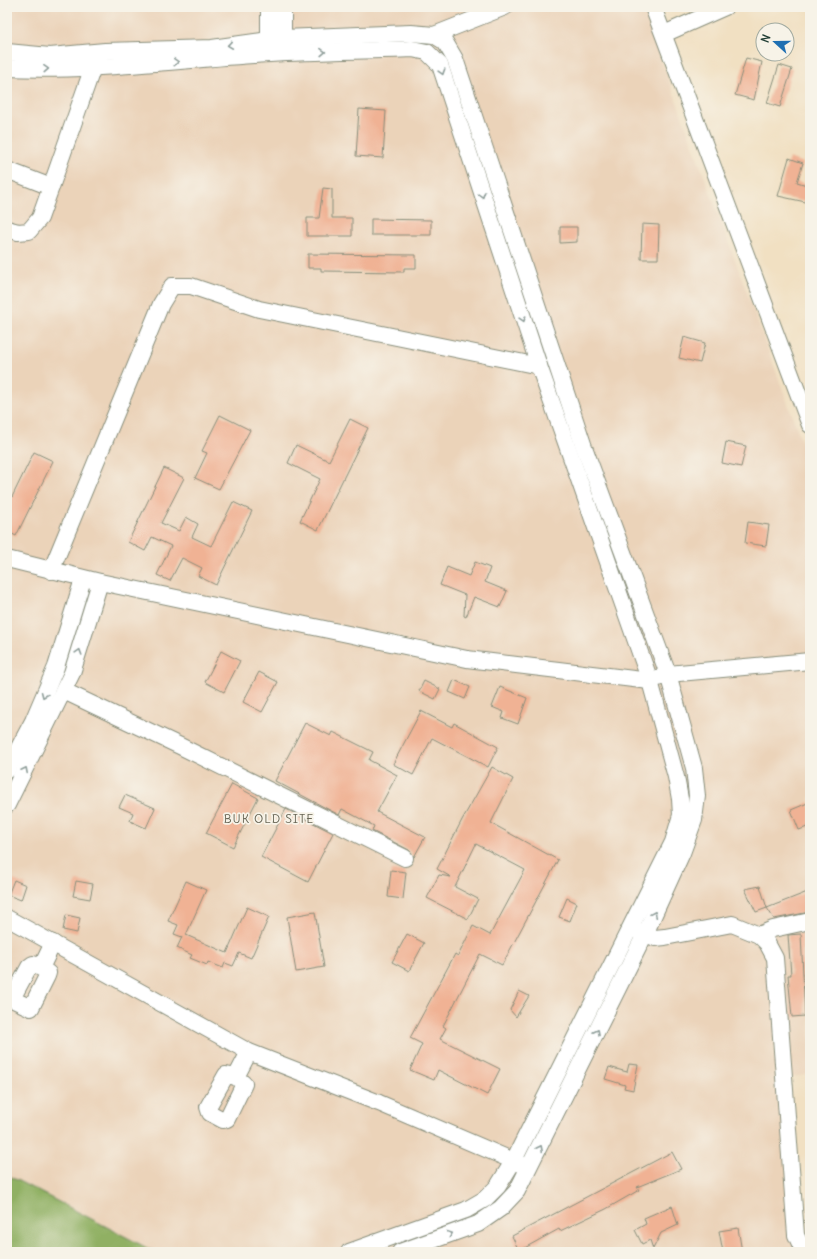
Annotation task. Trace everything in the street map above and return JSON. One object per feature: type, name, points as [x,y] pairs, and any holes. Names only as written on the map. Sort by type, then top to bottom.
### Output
[{"type":"street","points":[[269,7],[276,46]]},
{"type":"street","points":[[276,46],[283,7]]},
{"type":"street","points":[[434,35],[505,7]]},
{"type":"street","points":[[653,7],[810,425]]},
{"type":"street","points":[[664,34],[725,7]]},
{"type":"street","points":[[276,46],[411,33],[434,35],[446,42],[455,59],[483,138],[532,292],[584,447],[668,674],[694,768],[697,796],[694,820],[682,853],[645,934],[517,1191],[501,1208],[478,1224],[400,1252]]},
{"type":"street","points":[[411,33],[412,49]]},
{"type":"street","points":[[7,68],[33,70],[93,60],[212,48],[276,46],[412,49],[427,52],[440,65],[539,366],[650,681],[676,777],[681,815],[673,842],[514,1160],[498,1186],[485,1199],[466,1210],[349,1252]]},
{"type":"street","points":[[7,52],[93,60]]},
{"type":"street","points":[[7,229],[18,232],[29,231],[40,218],[93,60]]},
{"type":"street","points":[[466,146],[483,138]]},
{"type":"street","points":[[7,170],[51,187]]},
{"type":"street","points":[[51,571],[161,304],[172,286],[191,286],[259,309],[539,366]]},
{"type":"street","points":[[516,296],[532,292]]},
{"type":"street","points":[[7,559],[83,579],[466,659],[650,681],[668,674],[810,661]]},
{"type":"street","points":[[7,770],[33,721],[56,667],[83,579]]},
{"type":"street","points":[[7,805],[72,673],[100,582]]},
{"type":"street","points":[[56,667],[72,673]]},
{"type":"street","points":[[64,691],[180,746],[405,858]]},
{"type":"street","points":[[7,918],[249,1052],[379,1103],[514,1160],[529,1168]]},
{"type":"street","points":[[759,935],[773,929],[810,921]]},
{"type":"street","points":[[630,927],[655,938],[732,924],[759,935],[767,943],[775,958],[796,1235],[802,1248],[810,1252]]},
{"type":"street","points":[[40,968],[53,943]]},
{"type":"street","points":[[236,1077],[249,1052]]},
{"type":"shaded area","points":[[7,7],[642,7],[810,464],[810,1074],[781,1079],[795,1252],[7,1252]]},
{"type":"green space","points":[[7,1175],[155,1252],[7,1252]]},
{"type":"building","points":[[746,58],[755,60],[755,62],[762,62],[754,100],[735,95]]},
{"type":"building","points":[[779,65],[792,69],[780,107],[767,103]]},
{"type":"building","points":[[359,109],[386,111],[383,158],[356,156]]},
{"type":"building","points":[[789,158],[803,163],[797,182],[810,186],[810,203],[778,196]]},
{"type":"building","points":[[323,188],[332,189],[332,218],[352,218],[352,236],[307,236],[307,218],[319,218]]},
{"type":"building","points":[[371,219],[431,220],[431,235],[371,235]]},
{"type":"building","points":[[642,224],[659,225],[658,259],[641,259]]},
{"type":"building","points":[[560,227],[577,227],[577,242],[560,243]]},
{"type":"building","points":[[308,254],[416,255],[416,268],[404,268],[404,272],[321,271],[321,268],[308,268]]},
{"type":"building","points":[[684,337],[705,343],[700,363],[679,358]]},
{"type":"building","points":[[220,415],[250,430],[219,489],[195,478],[207,453],[202,451]]},
{"type":"building","points":[[350,419],[368,428],[318,530],[300,521],[320,479],[288,463],[296,445],[329,461]]},
{"type":"building","points":[[726,442],[746,446],[741,467],[722,463]]},
{"type":"building","points":[[34,452],[53,461],[16,536],[7,531],[7,494],[12,497]]},
{"type":"building","points":[[164,468],[184,478],[161,523],[179,531],[186,517],[198,524],[192,537],[211,546],[233,502],[252,511],[216,585],[198,576],[202,568],[182,558],[170,581],[157,575],[171,546],[152,537],[145,551],[128,542]]},
{"type":"building","points":[[748,522],[769,525],[766,546],[745,543]]},
{"type":"building","points":[[475,562],[490,568],[485,582],[507,591],[500,607],[474,597],[466,617],[464,616],[465,595],[440,585],[447,567],[469,576]]},
{"type":"building","points":[[221,651],[240,661],[224,692],[205,682]]},
{"type":"building","points":[[259,672],[278,682],[262,712],[243,702]]},
{"type":"building","points":[[454,680],[470,687],[465,699],[449,692]]},
{"type":"building","points":[[424,681],[440,689],[435,699],[419,691]]},
{"type":"building","points":[[500,687],[527,698],[518,724],[502,718],[504,712],[492,707]]},
{"type":"building","points":[[421,711],[452,727],[454,723],[498,747],[488,767],[432,738],[413,775],[393,764]]},
{"type":"building","points":[[305,723],[331,736],[333,732],[373,752],[369,760],[397,775],[377,812],[425,837],[414,857],[409,850],[372,831],[374,826],[342,809],[339,815],[275,781]]},
{"type":"building","points":[[492,767],[513,779],[491,823],[558,860],[502,965],[480,954],[443,1026],[446,1028],[440,1039],[500,1069],[487,1095],[438,1070],[434,1080],[410,1070],[422,1044],[410,1038],[455,954],[458,956],[473,926],[490,935],[525,870],[476,844],[455,887],[478,899],[468,919],[427,898],[439,875],[451,877],[437,869],[462,820]]},
{"type":"building","points":[[232,784],[258,798],[233,847],[206,833]]},
{"type":"building","points":[[125,795],[155,808],[146,828],[130,821],[133,813],[119,807]]},
{"type":"building","points":[[810,802],[810,826],[799,830],[791,810]]},
{"type":"building","points":[[286,809],[333,833],[308,882],[261,857]]},
{"type":"building","points":[[391,870],[406,872],[403,899],[388,897]]},
{"type":"building","points":[[14,880],[26,885],[21,900],[8,895]]},
{"type":"building","points":[[76,881],[93,884],[90,899],[73,896]]},
{"type":"building","points":[[186,881],[206,890],[186,935],[227,953],[247,907],[269,917],[251,958],[239,953],[233,966],[225,963],[223,968],[208,962],[207,965],[190,958],[192,955],[177,948],[182,937],[174,934],[178,925],[168,921]]},
{"type":"building","points":[[760,886],[767,908],[756,912],[745,889]]},
{"type":"building","points":[[810,891],[810,912],[774,919],[767,908]]},
{"type":"building","points":[[567,898],[577,903],[570,921],[559,917]]},
{"type":"building","points":[[315,912],[324,967],[296,972],[287,917]]},
{"type":"building","points":[[66,915],[80,918],[77,933],[63,930]]},
{"type":"building","points":[[407,934],[424,943],[409,971],[392,962]]},
{"type":"building","points":[[801,934],[805,1016],[792,1017],[788,975],[791,975],[788,935]]},
{"type":"building","points":[[519,991],[529,996],[516,1017],[510,1010]]},
{"type":"building","points":[[629,1064],[638,1065],[633,1090],[624,1088],[625,1085],[605,1079],[609,1067],[627,1072]]},
{"type":"building","points":[[672,1152],[681,1169],[637,1187],[639,1190],[606,1209],[560,1231],[559,1229],[519,1251],[512,1236]]},
{"type":"building","points":[[672,1206],[678,1225],[661,1233],[653,1249],[650,1240],[642,1244],[635,1230],[646,1224],[644,1218]]},
{"type":"building","points":[[738,1228],[742,1252],[723,1252],[719,1231]]},
{"type":"district","name":"BUK OLD SITE","points":[[269,819]]}]
